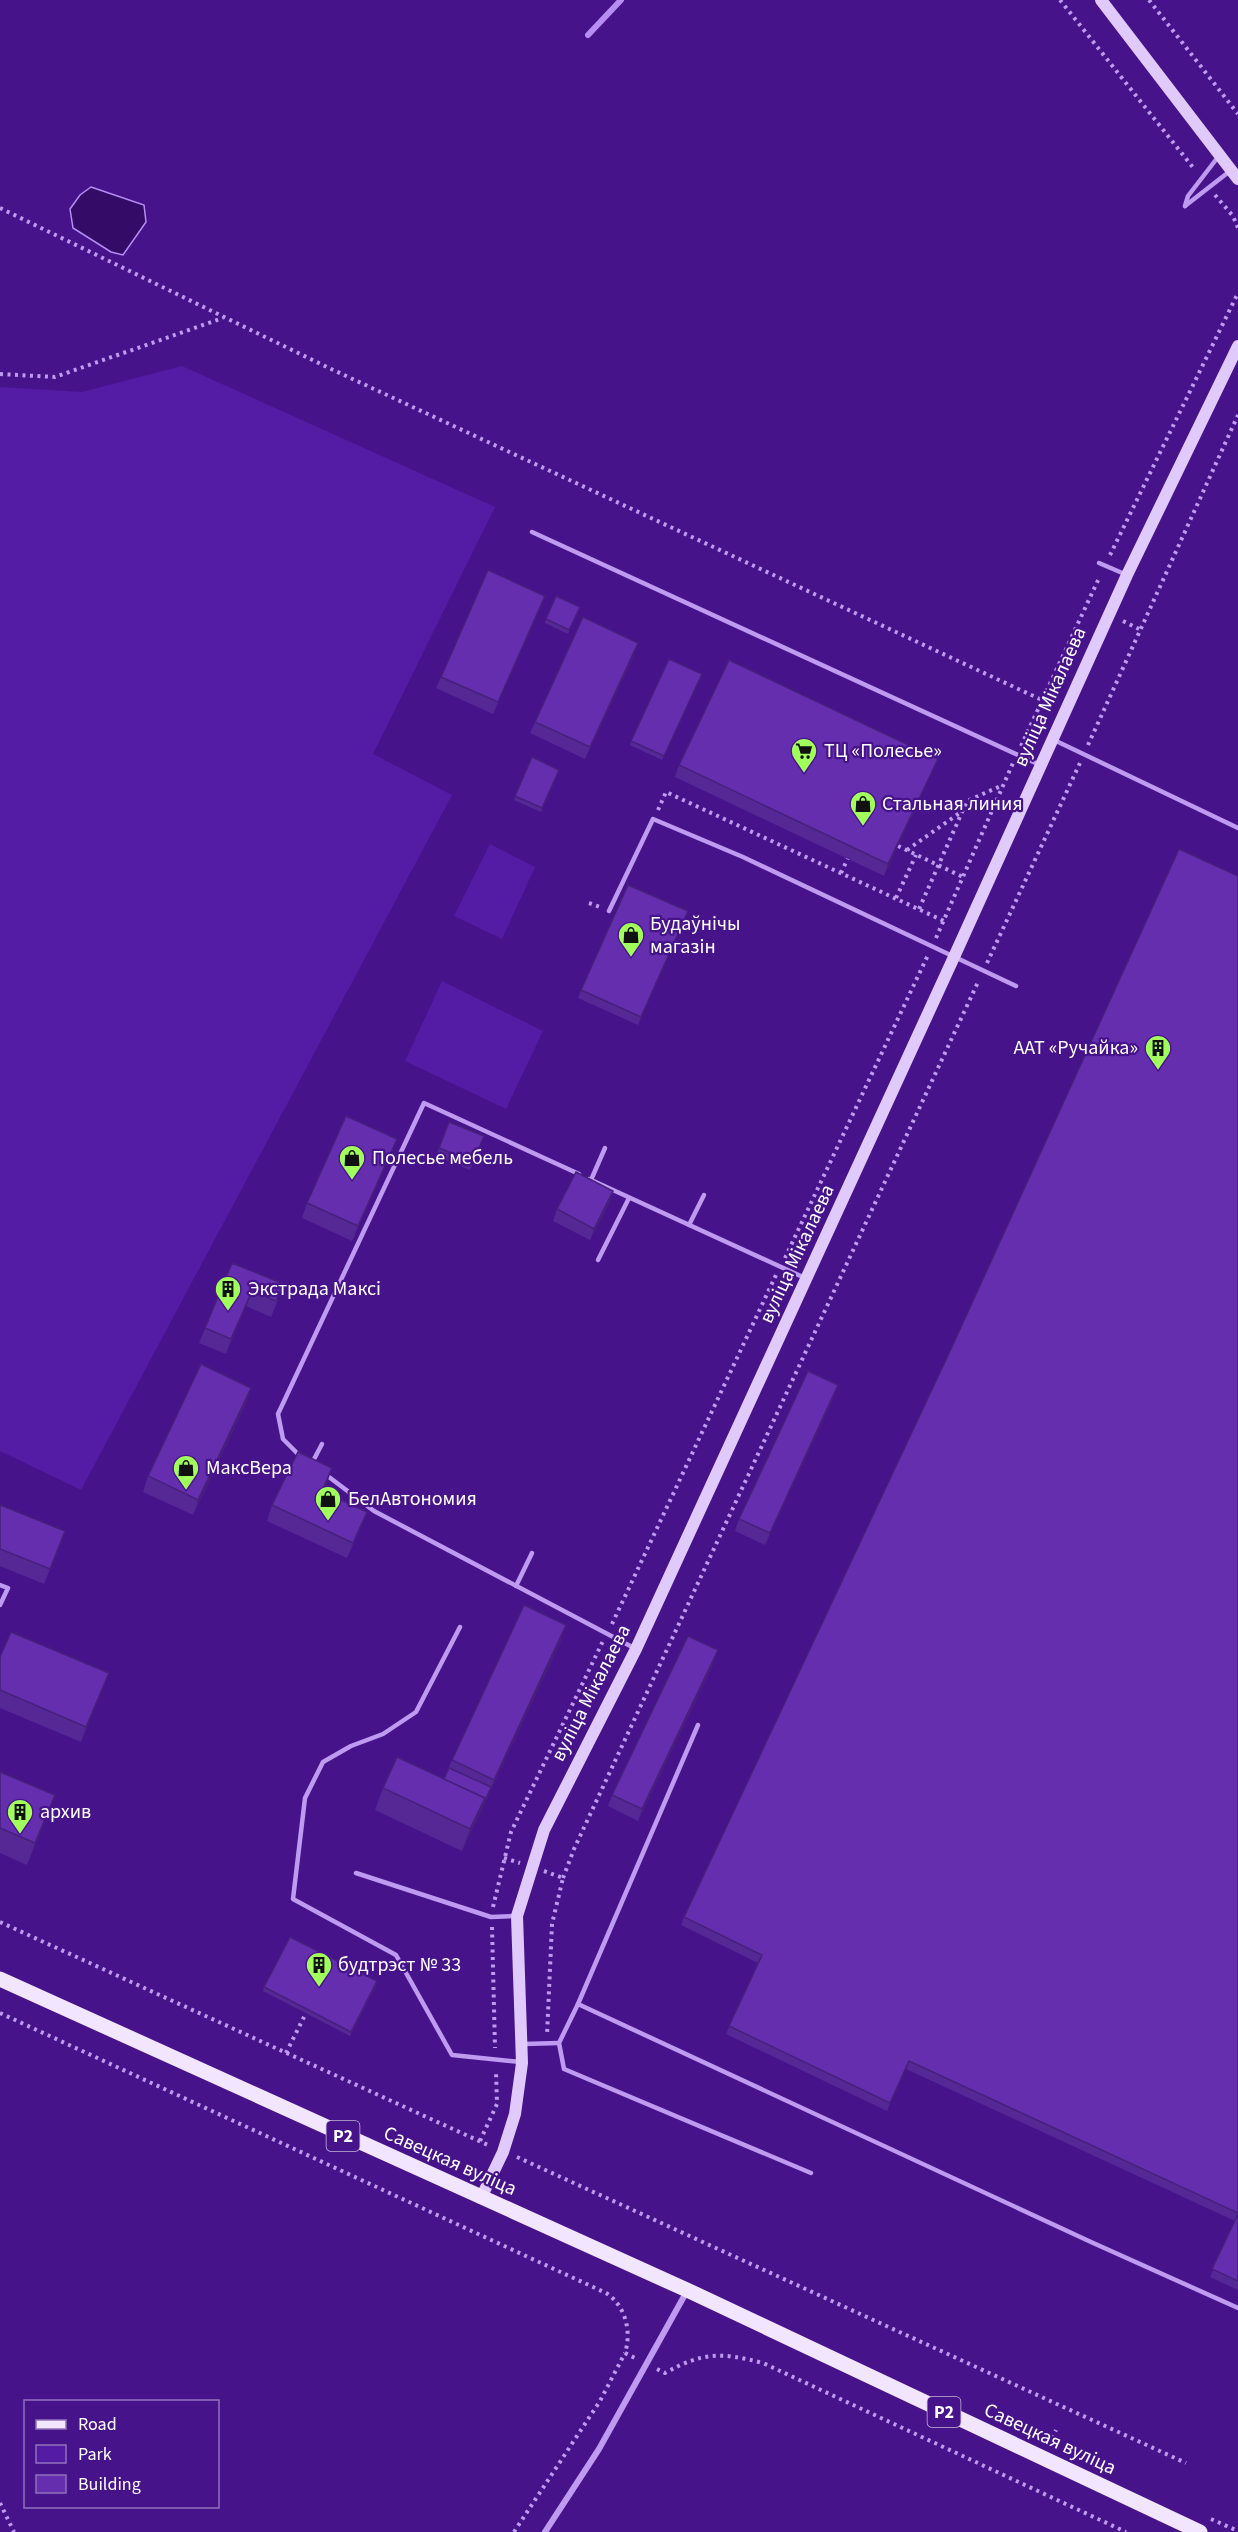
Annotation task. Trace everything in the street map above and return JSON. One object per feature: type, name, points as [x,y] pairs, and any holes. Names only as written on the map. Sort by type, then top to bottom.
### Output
[{"type":"main road","points":[[1101,0],[1235,175]]},
{"type":"main road","name":"вуліца Мікалаева","points":[[481,2199],[503,2152],[515,2114],[522,2063],[517,1916],[544,1830],[636,1649],[1127,575],[1238,346]]},
{"type":"main road","name":"Савецкая вуліца","points":[[0,1979],[481,2199],[687,2290],[1200,2532]]},
{"type":"street","points":[[545,2532],[599,2449],[687,2290]]},
{"type":"lane","points":[[1220,155],[1200,177],[1188,196],[1185,207],[1209,189],[1235,175]]},
{"type":"lane","points":[[532,532],[1040,765]]},
{"type":"lane","points":[[1099,563],[1127,575]]},
{"type":"lane","points":[[1052,739],[1238,828]]},
{"type":"lane","points":[[609,911],[653,819],[743,857],[1016,986]]},
{"type":"lane","points":[[636,1649],[374,1511],[323,1473],[310,1467],[283,1438],[278,1414],[424,1103],[807,1279]]},
{"type":"lane","points":[[591,1180],[605,1148]]},
{"type":"lane","points":[[689,1225],[704,1195]]},
{"type":"lane","points":[[598,1260],[629,1198]]},
{"type":"lane","points":[[310,1467],[322,1444]]},
{"type":"lane","points":[[516,1586],[532,1552]]},
{"type":"lane","points":[[0,1585],[8,1588],[0,1605]]},
{"type":"lane","points":[[460,1627],[416,1712],[383,1734],[351,1746],[323,1762],[305,1798],[293,1899],[396,1955],[452,2055],[522,2063]]},
{"type":"lane","points":[[698,1725],[559,2043],[564,2069],[811,2173]]},
{"type":"lane","points":[[356,1873],[491,1917],[517,1916]]},
{"type":"lane","points":[[578,2004],[1091,2242],[1238,2307]]},
{"type":"lane","points":[[522,2044],[559,2043]]},
{"type":"path","points":[[1060,0],[1200,177]]},
{"type":"path","points":[[1149,0],[1238,114]]},
{"type":"path","points":[[1209,189],[1233,216],[1238,228]]},
{"type":"path","points":[[0,208],[224,318],[1042,700]]},
{"type":"path","points":[[480,2141],[496,2104],[491,1917],[510,1832],[607,1634],[932,947],[1017,755],[1105,566],[1238,293]]},
{"type":"path","points":[[0,374],[55,377],[224,318]]},
{"type":"path","points":[[546,2042],[552,1924],[563,1878],[574,1849],[984,971],[1238,415]]},
{"type":"path","points":[[918,909],[967,801],[1004,784]]},
{"type":"path","points":[[653,819],[666,792],[944,921]]},
{"type":"path","points":[[907,850],[962,812]]},
{"type":"path","points":[[898,846],[963,877]]},
{"type":"path","points":[[896,898],[916,855]]},
{"type":"path","points":[[841,873],[848,858]]},
{"type":"path","points":[[504,1858],[563,1878]]},
{"type":"path","points":[[0,1922],[1186,2463]]},
{"type":"path","points":[[0,2013],[617,2300],[622,2309],[627,2330],[625,2353],[600,2401],[514,2532]]},
{"type":"path","points":[[286,2053],[306,2013]]},
{"type":"path","points":[[625,2353],[665,2373],[693,2359],[714,2355],[738,2356],[763,2363],[1126,2532]]},
{"type":"path","points":[[0,2503],[14,2532]]},
{"type":"green space","points":[[182,366],[495,507],[373,754],[452,795],[81,1490],[0,1451],[0,387],[82,392]]},
{"type":"green space","points":[[490,844],[535,867],[502,939],[454,916]]},
{"type":"green space","points":[[442,981],[543,1031],[506,1109],[405,1061]]},
{"type":"shaded area","points":[[91,187],[144,205],[146,222],[123,255],[111,252],[73,228],[70,209],[80,195]]},
{"type":"building","points":[[488,570],[545,596],[498,702],[441,677]]},
{"type":"building","points":[[556,596],[580,607],[569,630],[546,619]]},
{"type":"building","points":[[583,617],[638,643],[590,747],[535,722]]},
{"type":"building","points":[[669,659],[702,674],[664,756],[631,741]]},
{"type":"building","name":"ТЦ «Полесье»","points":[[729,660],[938,759],[888,864],[679,765]]},
{"type":"building","points":[[532,757],[559,770],[542,808],[515,796]]},
{"type":"building","points":[[1179,849],[1238,876],[1238,2213],[909,2061],[890,2103],[729,2026],[762,1955],[684,1917],[951,1349]]},
{"type":"building","name":"Будаўнічы магазін","points":[[628,885],[688,911],[641,1017],[581,990]]},
{"type":"building","points":[[346,1116],[397,1139],[358,1226],[307,1203]]},
{"type":"building","points":[[449,1122],[484,1136],[473,1162],[439,1148]]},
{"type":"building","points":[[576,1172],[613,1191],[594,1229],[557,1209]]},
{"type":"building","name":"Экстрада Максі","points":[[232,1263],[284,1284],[276,1301],[252,1291],[231,1339],[205,1328]]},
{"type":"building","points":[[201,1364],[251,1388],[198,1500],[148,1476]]},
{"type":"building","points":[[808,1371],[838,1385],[770,1533],[739,1519]]},
{"type":"building","points":[[298,1452],[332,1468],[322,1491],[367,1512],[353,1543],[272,1505]]},
{"type":"building","points":[[0,1505],[65,1531],[50,1569],[0,1549]]},
{"type":"building","points":[[524,1605],[566,1625],[494,1780],[452,1760]]},
{"type":"building","points":[[11,1632],[109,1673],[86,1727],[0,1690],[0,1657]]},
{"type":"building","points":[[688,1636],[718,1650],[642,1809],[612,1795]]},
{"type":"building","points":[[397,1757],[485,1798],[470,1829],[383,1788]]},
{"type":"building","points":[[449,1768],[491,1787],[480,1812],[485,1798],[444,1779]]},
{"type":"building","points":[[0,1772],[55,1795],[35,1843],[0,1828]]},
{"type":"building","name":"будтрэст № 33","points":[[290,1937],[377,1981],[351,2032],[264,1987]]},
{"type":"building","points":[[1238,2214],[1238,2281],[1212,2269]]},
{"type":"waterway","points":[[588,35],[621,0]]},
{"type":"place","name":"ТЦ «Полесье»","points":[[804,774]]},
{"type":"place","name":"Стальная линия","points":[[863,827]]},
{"type":"place","name":"Будаўнічы магазін","points":[[631,958]]},
{"type":"place","name":"ААТ «Ручайка»","points":[[1158,1071]]},
{"type":"place","name":"Полесье мебель","points":[[352,1181]]},
{"type":"place","name":"Экстрада Максі","points":[[228,1312]]},
{"type":"place","name":"МаксBepa","points":[[186,1491]]},
{"type":"place","name":"БелАвтономия","points":[[328,1522]]},
{"type":"place","name":"архив","points":[[20,1835]]},
{"type":"place","name":"будтрэст № 33","points":[[319,1988]]}]
